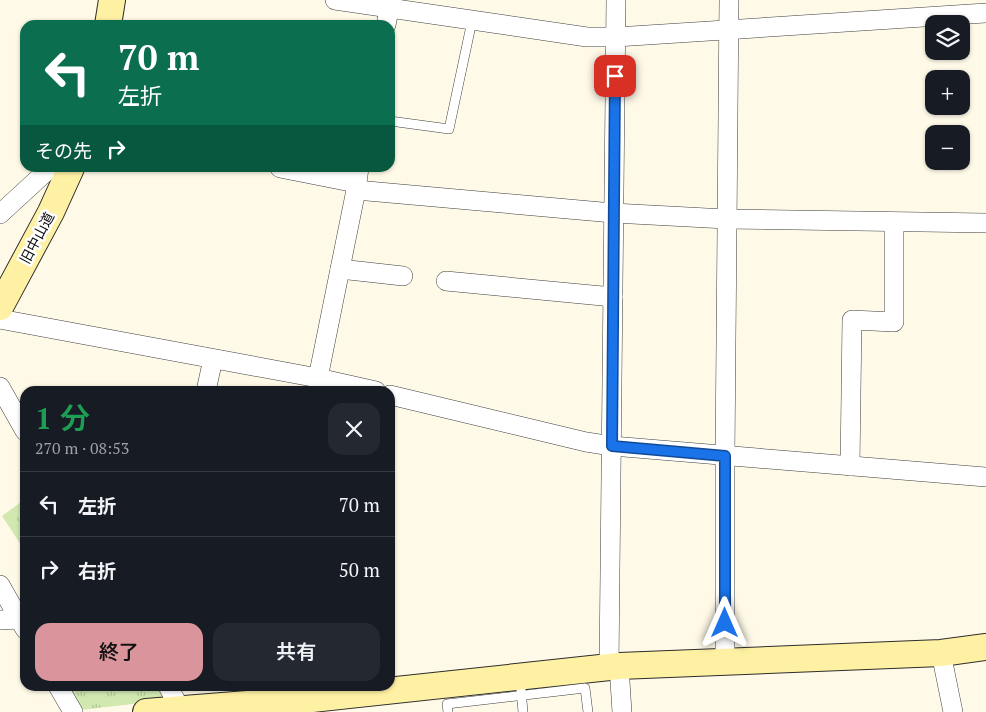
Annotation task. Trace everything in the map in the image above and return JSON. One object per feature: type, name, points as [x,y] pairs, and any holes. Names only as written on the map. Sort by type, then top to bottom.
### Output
[{"type":"street","points":[[109,20],[112,0]]},
{"type":"street","points":[[335,0],[388,11],[587,37],[616,37],[986,13]]},
{"type":"street","points":[[616,0],[612,446],[614,667],[622,712]]},
{"type":"street","points":[[725,661],[726,220],[729,0]]},
{"type":"street","points":[[0,214],[46,172]]},
{"type":"street","name":"旧中山道","points":[[0,306],[69,172]]},
{"type":"street","points":[[306,172],[613,213],[726,220],[986,223]]},
{"type":"street","points":[[318,378],[357,180]]},
{"type":"street","points":[[850,466],[852,320],[894,322],[894,222]]},
{"type":"street","points":[[340,269],[403,276]]},
{"type":"street","points":[[446,282],[613,297]]},
{"type":"street","points":[[0,319],[318,378],[351,386]]},
{"type":"street","points":[[207,386],[214,359]]},
{"type":"street","points":[[0,387],[20,422]]},
{"type":"street","points":[[395,396],[586,442],[612,446],[986,477]]},
{"type":"street","points":[[0,585],[20,620]]},
{"type":"street","points":[[0,620],[20,624]]},
{"type":"street","points":[[146,712],[187,710],[312,692],[338,699],[520,686],[614,667],[941,653],[986,646]]},
{"type":"street","points":[[941,653],[953,712]]},
{"type":"street","points":[[61,691],[73,712]]},
{"type":"street","points":[[172,691],[187,710]]},
{"type":"lane","points":[[395,122],[449,129],[472,21]]},
{"type":"lane","points":[[520,686],[523,712]]},
{"type":"lane","points":[[448,712],[447,704],[520,686],[585,688],[588,712]]},
{"type":"green space","points":[[20,503],[20,543],[2,516]]},
{"type":"green space","points":[[68,691],[164,691],[167,700],[80,710]]},
{"type":"route","points":[[615,76],[612,446],[725,456],[725,623]]}]
